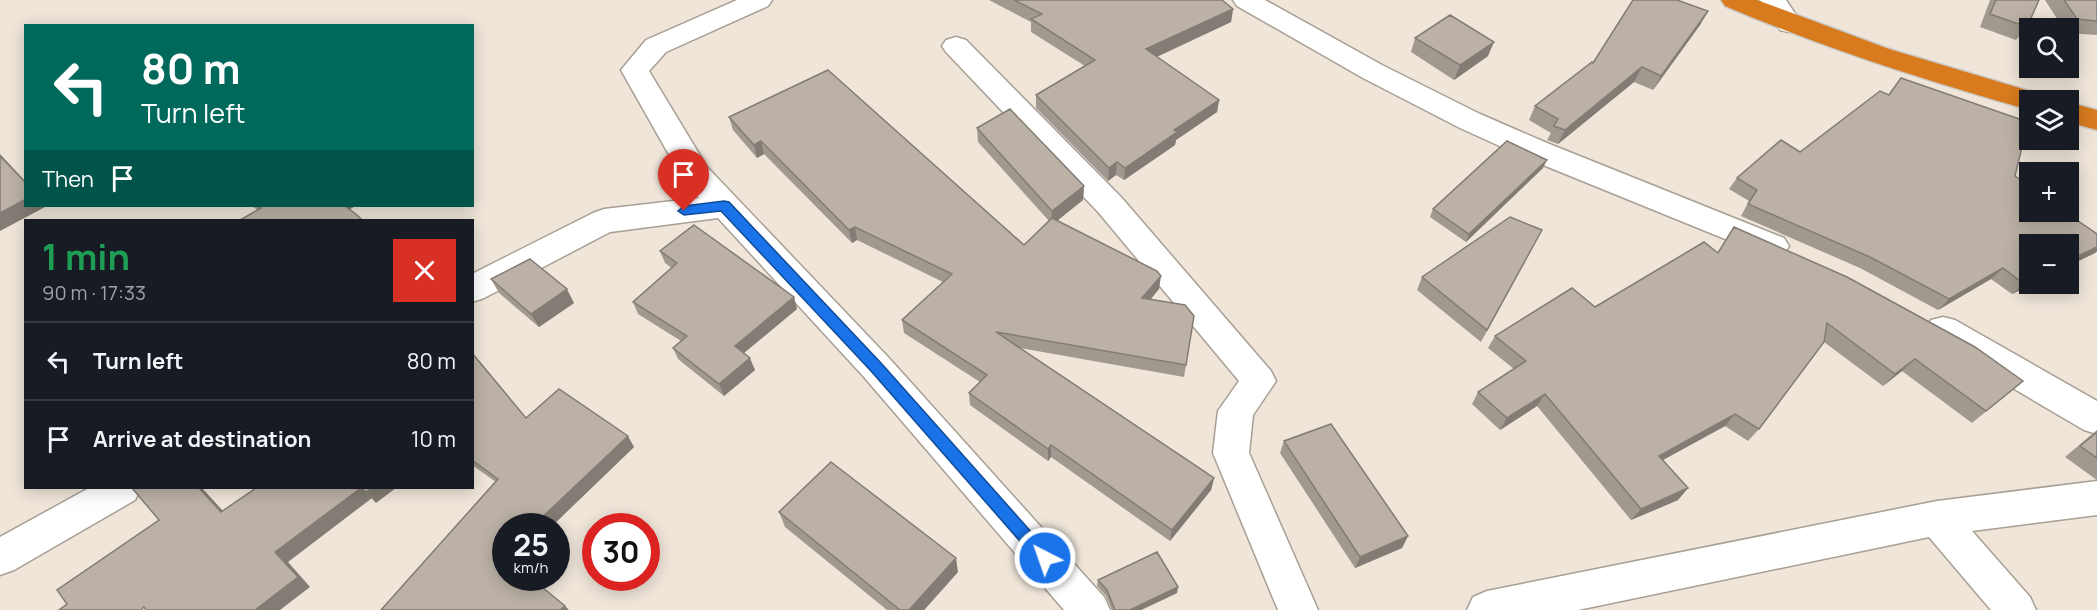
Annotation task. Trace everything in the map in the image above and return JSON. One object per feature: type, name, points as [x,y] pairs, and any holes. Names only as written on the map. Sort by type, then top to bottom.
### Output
[{"type":"highway","points":[[1734,0],[1789,24],[1882,57],[2019,98]]},
{"type":"highway","points":[[2079,115],[2097,120]]},
{"type":"street","points":[[759,0],[656,46],[635,70],[696,175],[876,367],[1090,610]]},
{"type":"street","points":[[1246,0],[1361,67],[1504,136],[1709,217],[1795,255]]},
{"type":"street","points":[[1773,0],[1789,24]]},
{"type":"street","points":[[956,46],[1110,206],[1259,381],[1236,411],[1232,453],[1298,610]]},
{"type":"street","points":[[474,288],[604,221],[724,206]]},
{"type":"street","points":[[1920,318],[2013,368],[2097,419]]},
{"type":"street","points":[[0,557],[120,489]]},
{"type":"street","points":[[1487,610],[1937,518],[2097,498]]},
{"type":"street","points":[[1937,518],[2016,610]]},
{"type":"building","points":[[1014,0],[1222,0],[1233,9],[1146,49],[1219,100],[1174,130],[1177,132],[1125,168],[1117,162],[1109,168],[1036,95],[1095,60],[1031,19],[1042,14]]},
{"type":"building","points":[[1633,0],[1677,0],[1708,11],[1661,76],[1642,67],[1565,130],[1554,126],[1558,119],[1535,106],[1593,63]]},
{"type":"building","points":[[1996,0],[2039,0],[2031,18],[2019,18],[2019,24],[1990,14]]},
{"type":"building","points":[[2064,0],[2097,0],[2097,21],[2076,18]]},
{"type":"building","points":[[1450,15],[1494,42],[1460,65],[1415,38]]},
{"type":"building","points":[[828,70],[1024,245],[1052,218],[1157,271],[1161,276],[1142,298],[1185,305],[1194,316],[1186,365],[996,332],[1214,478],[1172,530],[1051,445],[1048,449],[969,393],[987,375],[902,320],[952,274],[855,227],[849,230],[761,141],[754,145],[729,117]]},
{"type":"building","points":[[1901,78],[2019,119],[2019,150],[2021,150],[2015,176],[2019,179],[2019,222],[2079,222],[2097,234],[2097,247],[2079,256],[2079,234],[2019,234],[2019,280],[2003,268],[1949,299],[1870,257],[1748,204],[1757,190],[1737,178],[1781,140],[1800,152],[1880,91],[1889,95]]},
{"type":"building","points":[[1010,109],[1084,186],[1052,211],[977,128]]},
{"type":"building","points":[[1507,141],[1547,160],[1469,234],[1433,209]]},
{"type":"building","points":[[0,156],[24,181],[24,200],[0,213]]},
{"type":"building","points":[[260,207],[346,207],[361,219],[242,219],[261,208]]},
{"type":"building","points":[[1510,217],[1542,230],[1487,330],[1422,277]]},
{"type":"building","points":[[694,225],[794,297],[735,346],[750,358],[719,384],[673,348],[687,336],[633,302],[677,263],[660,251]]},
{"type":"building","points":[[1734,227],[1847,277],[1975,347],[2023,381],[1986,411],[1915,359],[1895,374],[1827,323],[1824,342],[1759,429],[1735,414],[1659,456],[1688,488],[1641,509],[1545,394],[1507,418],[1478,392],[1526,361],[1495,336],[1572,288],[1595,307],[1704,242],[1718,253]]},
{"type":"building","points":[[530,259],[567,289],[531,314],[491,279]]},
{"type":"building","points":[[474,355],[526,418],[559,389],[628,436],[547,513],[492,513],[492,591],[547,591],[565,606],[560,610],[381,610],[498,479],[474,461]]},
{"type":"building","points":[[1331,424],[1408,536],[1360,557],[1284,441]]},
{"type":"building","points":[[2097,432],[2097,458],[2080,446]]},
{"type":"building","points":[[831,462],[956,558],[909,610],[900,610],[779,512]]},
{"type":"building","points":[[133,489],[200,489],[221,512],[255,489],[360,489],[275,552],[298,577],[255,610],[146,610],[144,607],[141,610],[59,610],[67,604],[57,590],[159,520]]},
{"type":"building","points":[[1157,552],[1178,587],[1130,610],[1115,610],[1107,590],[1098,580]]},
{"type":"route","points":[[684,211],[724,206],[876,367],[1045,558]]}]
